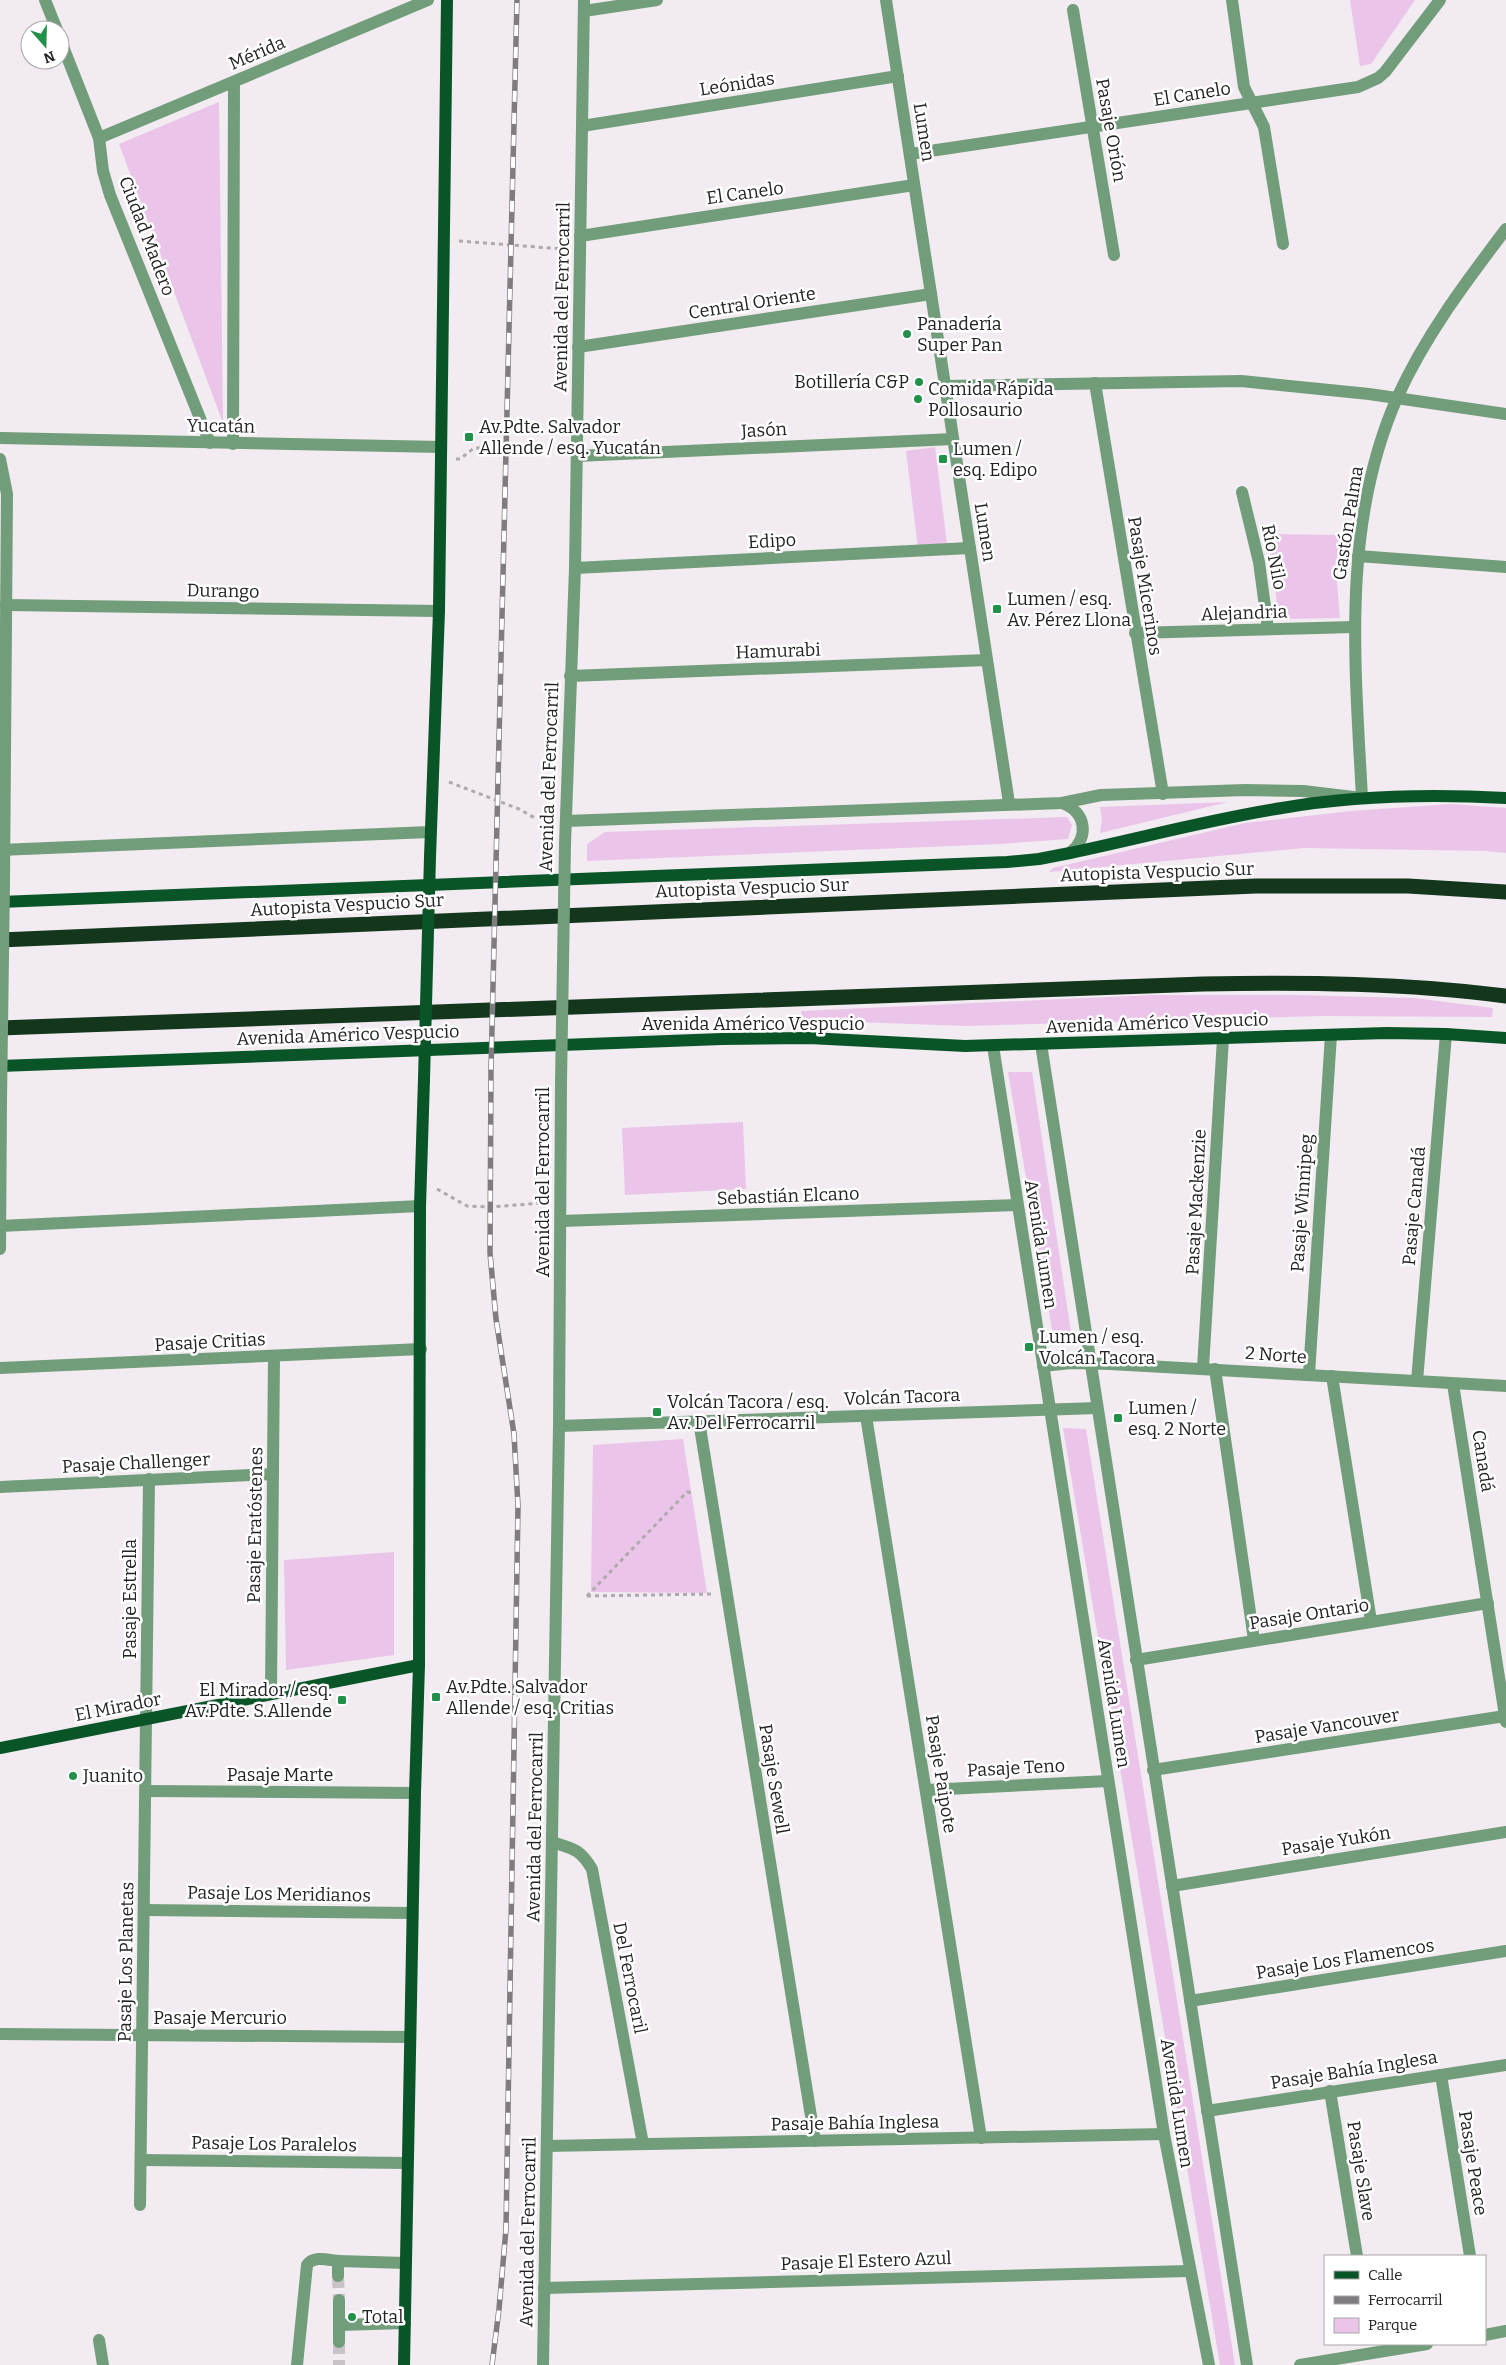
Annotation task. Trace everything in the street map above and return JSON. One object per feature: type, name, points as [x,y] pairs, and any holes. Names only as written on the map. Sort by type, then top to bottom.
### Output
[{"type":"highway","name":"Autopista Vespucio Sur","points":[[0,940],[1256,886],[1408,886],[1506,892]]},
{"type":"highway","points":[[0,1028],[1203,984],[1345,984],[1506,996]]},
{"type":"main road","points":[[404,2365],[414,1793],[419,1665],[420,1182],[438,611],[447,0]]},
{"type":"main road","points":[[0,902],[970,864],[1039,859],[1070,854],[1230,817],[1284,807],[1362,798],[1420,796],[1506,798]]},
{"type":"main road","name":"Avenida Américo Vespucio","points":[[0,1066],[739,1038],[809,1038],[939,1046],[993,1046],[1331,1034],[1446,1034],[1506,1038]]},
{"type":"main road","name":"El Mirador","points":[[0,1748],[419,1665]]},
{"type":"street","points":[[45,0],[52,20]]},
{"type":"street","name":"Mérida","points":[[99,138],[428,0]]},
{"type":"street","points":[[584,6],[657,0]]},
{"type":"street","name":"Lumen","points":[[886,0],[1009,803]]},
{"type":"street","points":[[1232,0],[1244,87],[1264,127],[1283,244]]},
{"type":"street","name":"El Canelo","points":[[910,154],[1358,87],[1378,78],[1385,72],[1440,0]]},
{"type":"street","name":"Avenida del Ferrocarril","points":[[543,2365],[559,1426],[561,1082],[565,844],[575,568],[584,6]]},
{"type":"street","name":"Pasaje Orión","points":[[1073,10],[1114,255]]},
{"type":"street","name":"Ciudad Madero","points":[[70,64],[99,138],[110,195],[210,443]]},
{"type":"street","name":"Leónidas","points":[[582,126],[898,76]]},
{"type":"street","points":[[233,444],[234,82]]},
{"type":"street","name":"El Canelo","points":[[580,236],[914,185]]},
{"type":"street","name":"Gastón Palma","points":[[1362,798],[1354,627],[1358,556],[1372,474],[1397,398],[1422,350],[1454,297],[1506,230]]},
{"type":"street","name":"Central Oriente","points":[[578,347],[931,294]]},
{"type":"street","points":[[946,386],[1242,381],[1292,384],[1506,414]]},
{"type":"street","name":"Pasaje Micerinos","points":[[1095,384],[1163,794]]},
{"type":"street","name":"Yucatán","points":[[0,438],[210,443],[441,452]]},
{"type":"street","name":"Jasón","points":[[577,456],[953,439]]},
{"type":"street","points":[[0,459],[7,494],[2,850],[4,882],[0,1249]]},
{"type":"street","name":"Río Nilo","points":[[1242,492],[1259,562],[1268,629]]},
{"type":"street","name":"Edipo","points":[[575,568],[970,548]]},
{"type":"street","points":[[1358,556],[1506,566]]},
{"type":"street","name":"Durango","points":[[6,605],[438,611]]},
{"type":"street","name":"Alejandria","points":[[1135,634],[1354,627]]},
{"type":"street","name":"Hamurabi","points":[[570,676],[987,660]]},
{"type":"street","points":[[566,821],[1009,803],[1062,803],[1101,795],[1274,789],[1362,798]]},
{"type":"street","points":[[1062,803],[1076,811],[1083,825],[1081,841],[1070,854]]},
{"type":"street","points":[[2,850],[430,832]]},
{"type":"street","name":"Pasaje Winnipeg","points":[[1309,1374],[1331,1034]]},
{"type":"street","name":"Pasaje Canadá","points":[[1417,1381],[1446,1034]]},
{"type":"street","name":"Pasaje Mackenzie","points":[[1224,1038],[1209,1369],[1254,1640]]},
{"type":"street","name":"Avenida Lumen","points":[[1041,1044],[1247,2365]]},
{"type":"street","name":"Avenida Lumen","points":[[993,1046],[1164,2134],[1208,2365]]},
{"type":"street","name":"Sebastián Elcano","points":[[561,1221],[1017,1205]]},
{"type":"street","points":[[0,1226],[420,1206]]},
{"type":"street","name":"Pasaje Critias","points":[[0,1368],[421,1349]]},
{"type":"street","name":"Pasaje Eratóstenes","points":[[270,1694],[274,1356]]},
{"type":"street","name":"2 Norte","points":[[1043,1366],[1090,1363],[1506,1386]]},
{"type":"street","points":[[1332,1376],[1371,1622]]},
{"type":"street","name":"Canadá","points":[[1453,1384],[1506,1719]]},
{"type":"street","name":"Volcán Tacora","points":[[559,1426],[1097,1408]]},
{"type":"street","name":"Pasaje Paipote","points":[[866,1416],[981,2138]]},
{"type":"street","name":"Pasaje Sewell","points":[[699,1421],[815,2141]]},
{"type":"street","name":"Pasaje Challenger","points":[[0,1486],[273,1474]]},
{"type":"street","name":"Pasaje Estrella","points":[[147,1719],[149,1480]]},
{"type":"street","name":"Pasaje Ontario","points":[[1136,1660],[1488,1603]]},
{"type":"street","name":"Pasaje Los Planetas","points":[[140,2205],[147,1719]]},
{"type":"street","name":"Pasaje Vancouver","points":[[1153,1770],[1506,1719]]},
{"type":"street","name":"Pasaje Teno","points":[[926,1790],[1108,1781]]},
{"type":"street","name":"Pasaje Marte","points":[[146,1791],[414,1793]]},
{"type":"street","name":"Pasaje Yukón","points":[[1172,1886],[1506,1832]]},
{"type":"street","name":"Del Ferrocaril","points":[[552,1842],[577,1849],[583,1854],[592,1869],[643,2144]]},
{"type":"street","name":"Pasaje Los Meridianos","points":[[144,1910],[412,1913]]},
{"type":"street","name":"Pasaje Los Flamencos","points":[[1190,2001],[1506,1951]]},
{"type":"street","name":"Pasaje Mercurio","points":[[0,2034],[410,2037]]},
{"type":"street","name":"Pasaje Bahía Inglesa","points":[[1207,2111],[1506,2065]]},
{"type":"street","name":"Pasaje Peace","points":[[1441,2075],[1470,2255]]},
{"type":"street","name":"Pasaje Slave","points":[[1330,2091],[1357,2255]]},
{"type":"street","name":"Pasaje Bahía Inglesa","points":[[547,2146],[1164,2134]]},
{"type":"street","name":"Pasaje Los Paralelos","points":[[141,2160],[407,2163]]},
{"type":"street","points":[[297,2365],[307,2265],[310,2261],[316,2259],[406,2262]]},
{"type":"street","points":[[338,2261],[338,2276]]},
{"type":"street","name":"Pasaje El Estero Azul","points":[[544,2288],[1189,2271]]},
{"type":"street","points":[[338,2300],[339,2342]]},
{"type":"street","points":[[339,2325],[405,2323]]},
{"type":"street","points":[[1486,2334],[1506,2331]]},
{"type":"street","points":[[99,2340],[103,2365]]},
{"type":"street","points":[[1300,2365],[1372,2348],[1413,2345]]},
{"type":"path","points":[[444,240],[580,250]]},
{"type":"path","points":[[441,452],[460,459],[474,448],[555,449],[577,456]]},
{"type":"path","points":[[432,776],[519,809],[535,818],[566,821]]},
{"type":"path","points":[[420,1182],[467,1206],[490,1207],[561,1202]]},
{"type":"path","points":[[687,1492],[587,1596],[727,1593]]},
{"type":"green space","points":[[1350,0],[1415,0],[1371,64],[1360,66]]},
{"type":"green space","points":[[219,102],[223,423],[119,144]]},
{"type":"green space","points":[[935,447],[947,544],[918,548],[906,451]]},
{"type":"green space","points":[[1266,534],[1339,535],[1336,571],[1340,618],[1278,619],[1274,572]]},
{"type":"green space","points":[[1228,802],[1100,833],[1102,819],[1100,807]]},
{"type":"green space","points":[[1451,804],[1506,808],[1506,853],[1486,851],[1304,848],[1049,872],[1053,868],[1245,823],[1351,811]]},
{"type":"green space","points":[[1067,817],[1072,825],[1068,839],[1000,844],[587,861],[587,844],[605,832]]},
{"type":"green space","points":[[1151,995],[1294,995],[1414,998],[1493,1008],[1492,1017],[1321,1016],[966,1026],[802,1020],[801,1011]]},
{"type":"green space","points":[[1008,1072],[1032,1072],[1072,1339],[1054,1341]]},
{"type":"green space","points":[[743,1122],[746,1189],[625,1195],[622,1128]]},
{"type":"green space","points":[[1063,1428],[1086,1429],[1235,2365],[1220,2365]]},
{"type":"green space","points":[[683,1439],[707,1593],[591,1592],[593,1445]]},
{"type":"green space","points":[[394,1552],[394,1655],[286,1670],[284,1560]]},
{"type":"tunnel","points":[[338,2276],[339,2300]]},
{"type":"tunnel","points":[[339,2342],[339,2365]]},
{"type":"railway","points":[[492,2365],[506,2229],[518,1506],[514,1434],[496,1319],[490,1253],[491,1069],[517,0]]},
{"type":"place","name":"Panadería Super Pan","points":[[907,334]]},
{"type":"place","name":"Botillería C&P","points":[[919,382]]},
{"type":"place","name":"Comida Rápida Pollosaurio","points":[[918,399]]},
{"type":"place","name":"Av.Pdte. Salvador Allende / esq. Yucatán","points":[[469,437]]},
{"type":"place","name":"Lumen / esq. Edipo","points":[[943,459]]},
{"type":"place","name":"Lumen / esq. Av. Pérez Llona","points":[[997,609]]},
{"type":"place","name":"Lumen / esq. Volcán Tacora","points":[[1029,1347]]},
{"type":"place","name":"Volcán Tacora / esq. Av. Del Ferrocarril","points":[[657,1412]]},
{"type":"place","name":"Lumen / esq. 2 Norte","points":[[1118,1418]]},
{"type":"place","name":"Av.Pdte. Salvador Allende / esq. Critias","points":[[436,1697]]},
{"type":"place","name":"El Mirador / esq. Av.Pdte. S.Allende","points":[[342,1700]]},
{"type":"place","name":"Juanito","points":[[73,1776]]},
{"type":"place","name":"Total","points":[[352,2317]]}]
